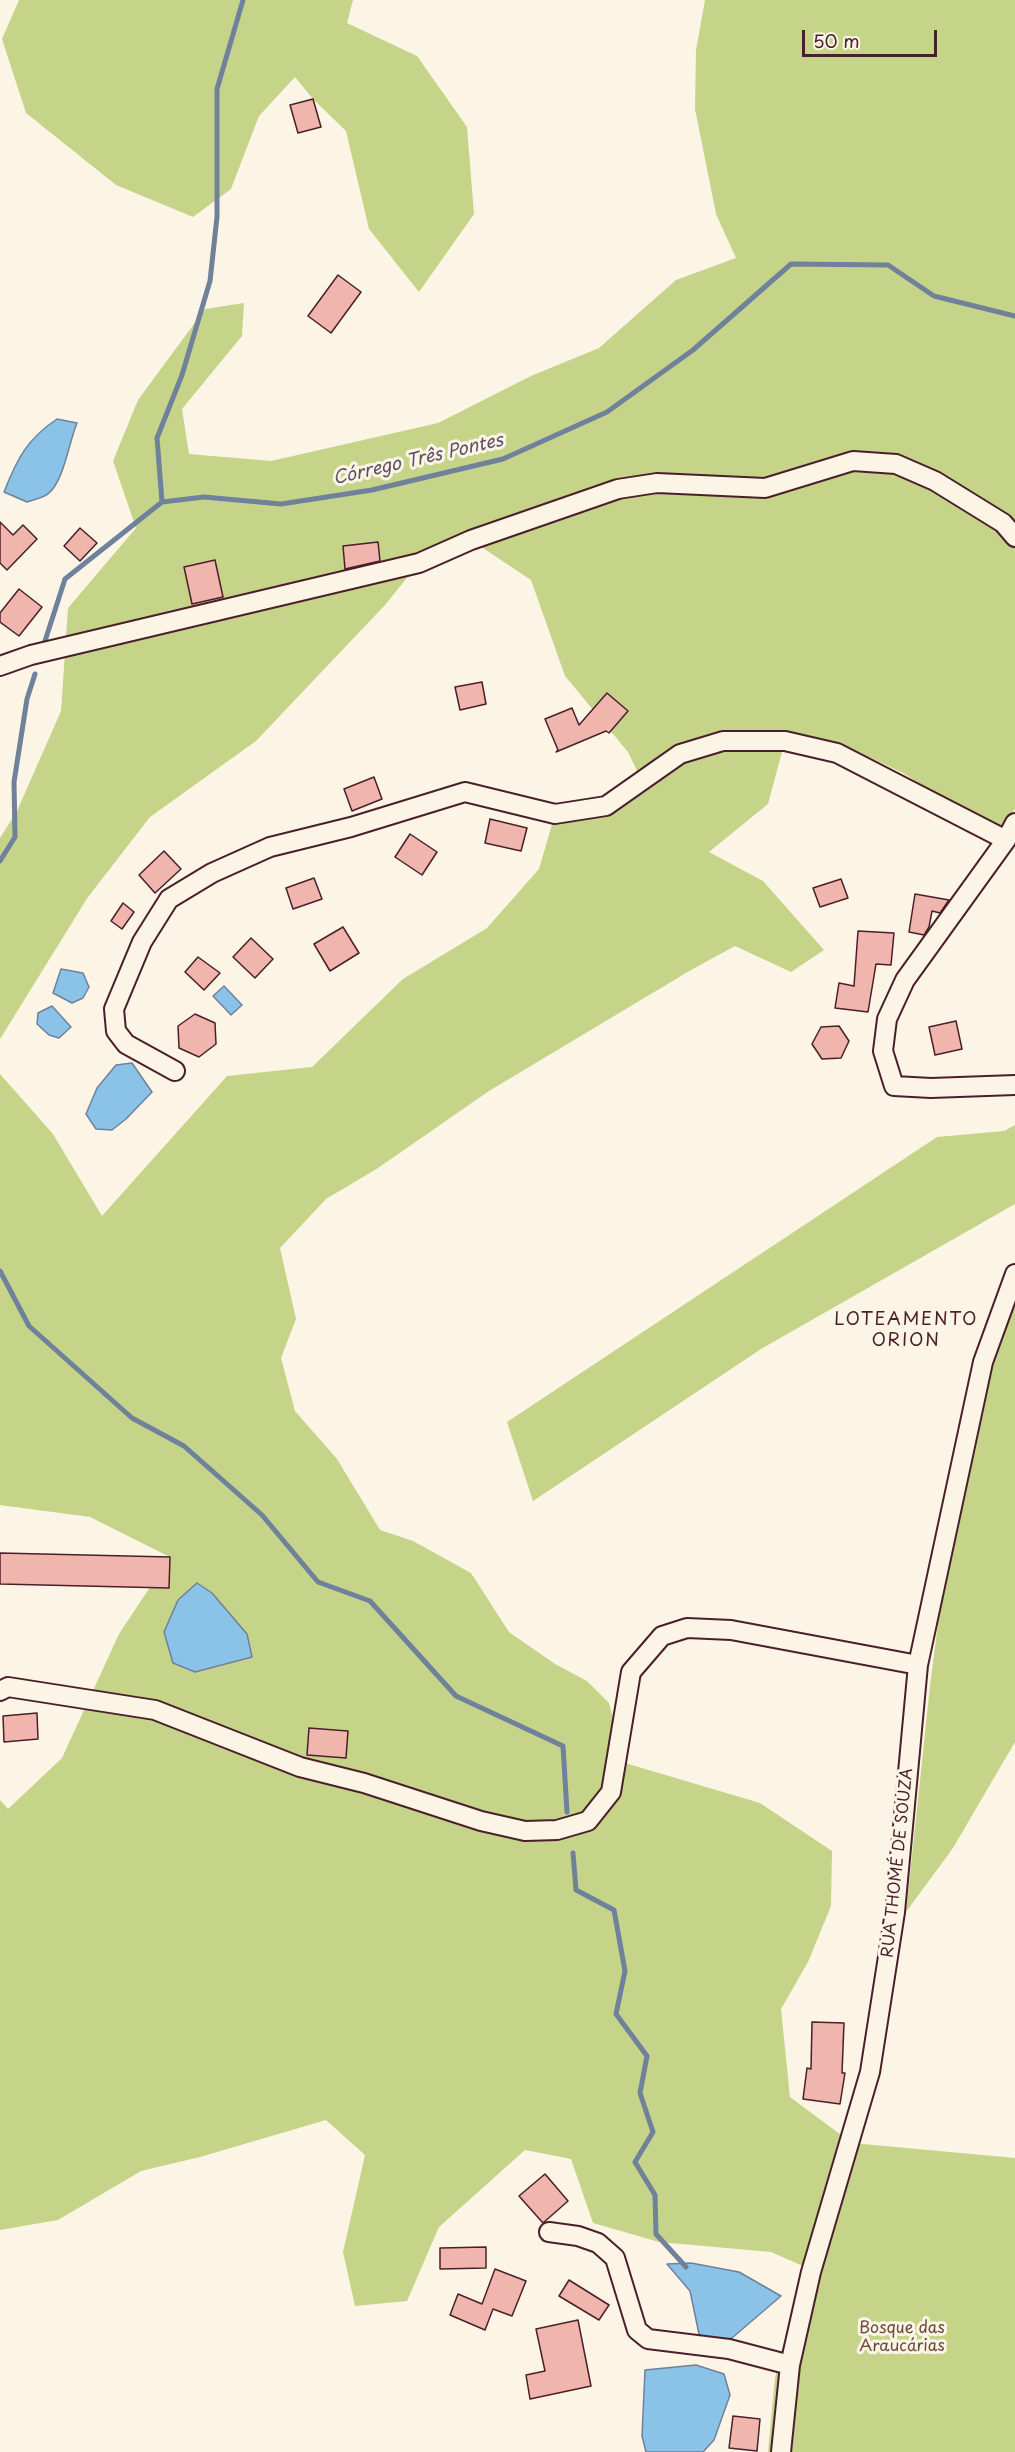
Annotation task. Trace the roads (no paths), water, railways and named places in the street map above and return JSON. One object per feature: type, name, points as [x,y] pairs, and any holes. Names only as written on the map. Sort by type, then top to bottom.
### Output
[{"type":"street","points":[[0,666],[31,655],[419,563],[471,540],[618,489],[657,483],[765,488],[853,461],[896,464],[935,481],[1003,523],[1015,537]]},
{"type":"street","points":[[175,1071],[126,1044],[116,1031],[114,1009],[142,942],[170,898],[212,873],[270,847],[351,827],[465,792],[555,814],[606,806],[680,754],[723,741],[785,741],[837,753],[1006,840]]},
{"type":"street","points":[[1015,823],[1006,840],[904,980],[887,1019],[883,1051],[894,1086],[931,1088],[1015,1085]]},
{"type":"street","name":"RUA THOMÉ DE SOUZA","points":[[781,2452],[790,2365],[811,2272],[870,2072],[895,1912],[918,1665],[983,1362],[1015,1274]]},
{"type":"street","points":[[0,1691],[8,1687],[155,1710],[300,1767],[364,1783],[481,1821],[525,1831],[557,1830],[588,1821],[611,1792],[631,1672],[663,1636],[687,1628],[731,1630],[918,1665]]},
{"type":"street","points":[[549,2232],[578,2236],[598,2243],[615,2258],[637,2330],[648,2339],[729,2349],[790,2365]]},
{"type":"water","points":[[57,419],[77,423],[59,479],[54,487],[44,496],[27,502],[4,492],[30,442]]},
{"type":"water","points":[[61,969],[83,973],[89,987],[83,998],[72,1003],[53,993]]},
{"type":"water","points":[[224,986],[242,1005],[231,1015],[213,996]]},
{"type":"water","points":[[52,1006],[71,1027],[59,1038],[49,1035],[37,1024],[38,1013]]},
{"type":"water","points":[[132,1063],[152,1092],[112,1130],[96,1129],[86,1114],[97,1088],[116,1065]]},
{"type":"water","points":[[197,1583],[212,1593],[247,1634],[252,1657],[195,1672],[173,1663],[164,1632],[178,1600]]},
{"type":"water","points":[[691,2263],[739,2272],[781,2296],[732,2338],[715,2345],[699,2334],[690,2291],[667,2264]]},
{"type":"water","points":[[696,2365],[724,2374],[730,2395],[714,2440],[703,2452],[646,2452],[642,2436],[645,2370]]},
{"type":"waterway","points":[[162,502],[157,438],[182,375],[210,281],[217,217],[217,89],[243,0]]},
{"type":"waterway","name":"Córrego Três Pontes","points":[[45,641],[65,579],[162,502],[204,497],[281,504],[372,490],[503,459],[607,412],[693,350],[791,264],[888,265],[934,296],[1015,316]]},
{"type":"waterway","name":"Córrego Três Pontes","points":[[0,861],[15,837],[14,782],[27,699],[35,674]]},
{"type":"waterway","points":[[0,1271],[29,1326],[132,1418],[184,1446],[262,1515],[318,1582],[370,1601],[456,1696],[563,1746],[567,1812]]},
{"type":"waterway","points":[[573,1853],[576,1890],[614,1910],[625,1971],[616,2014],[647,2056],[640,2093],[653,2132],[635,2162],[655,2195],[656,2234],[686,2267]]},
{"type":"district","name":"LOTEAMENTO ORION","points":[[906,1330]]},
{"type":"park label","name":"Bosque das Araucárias","points":[[902,2338]]}]
